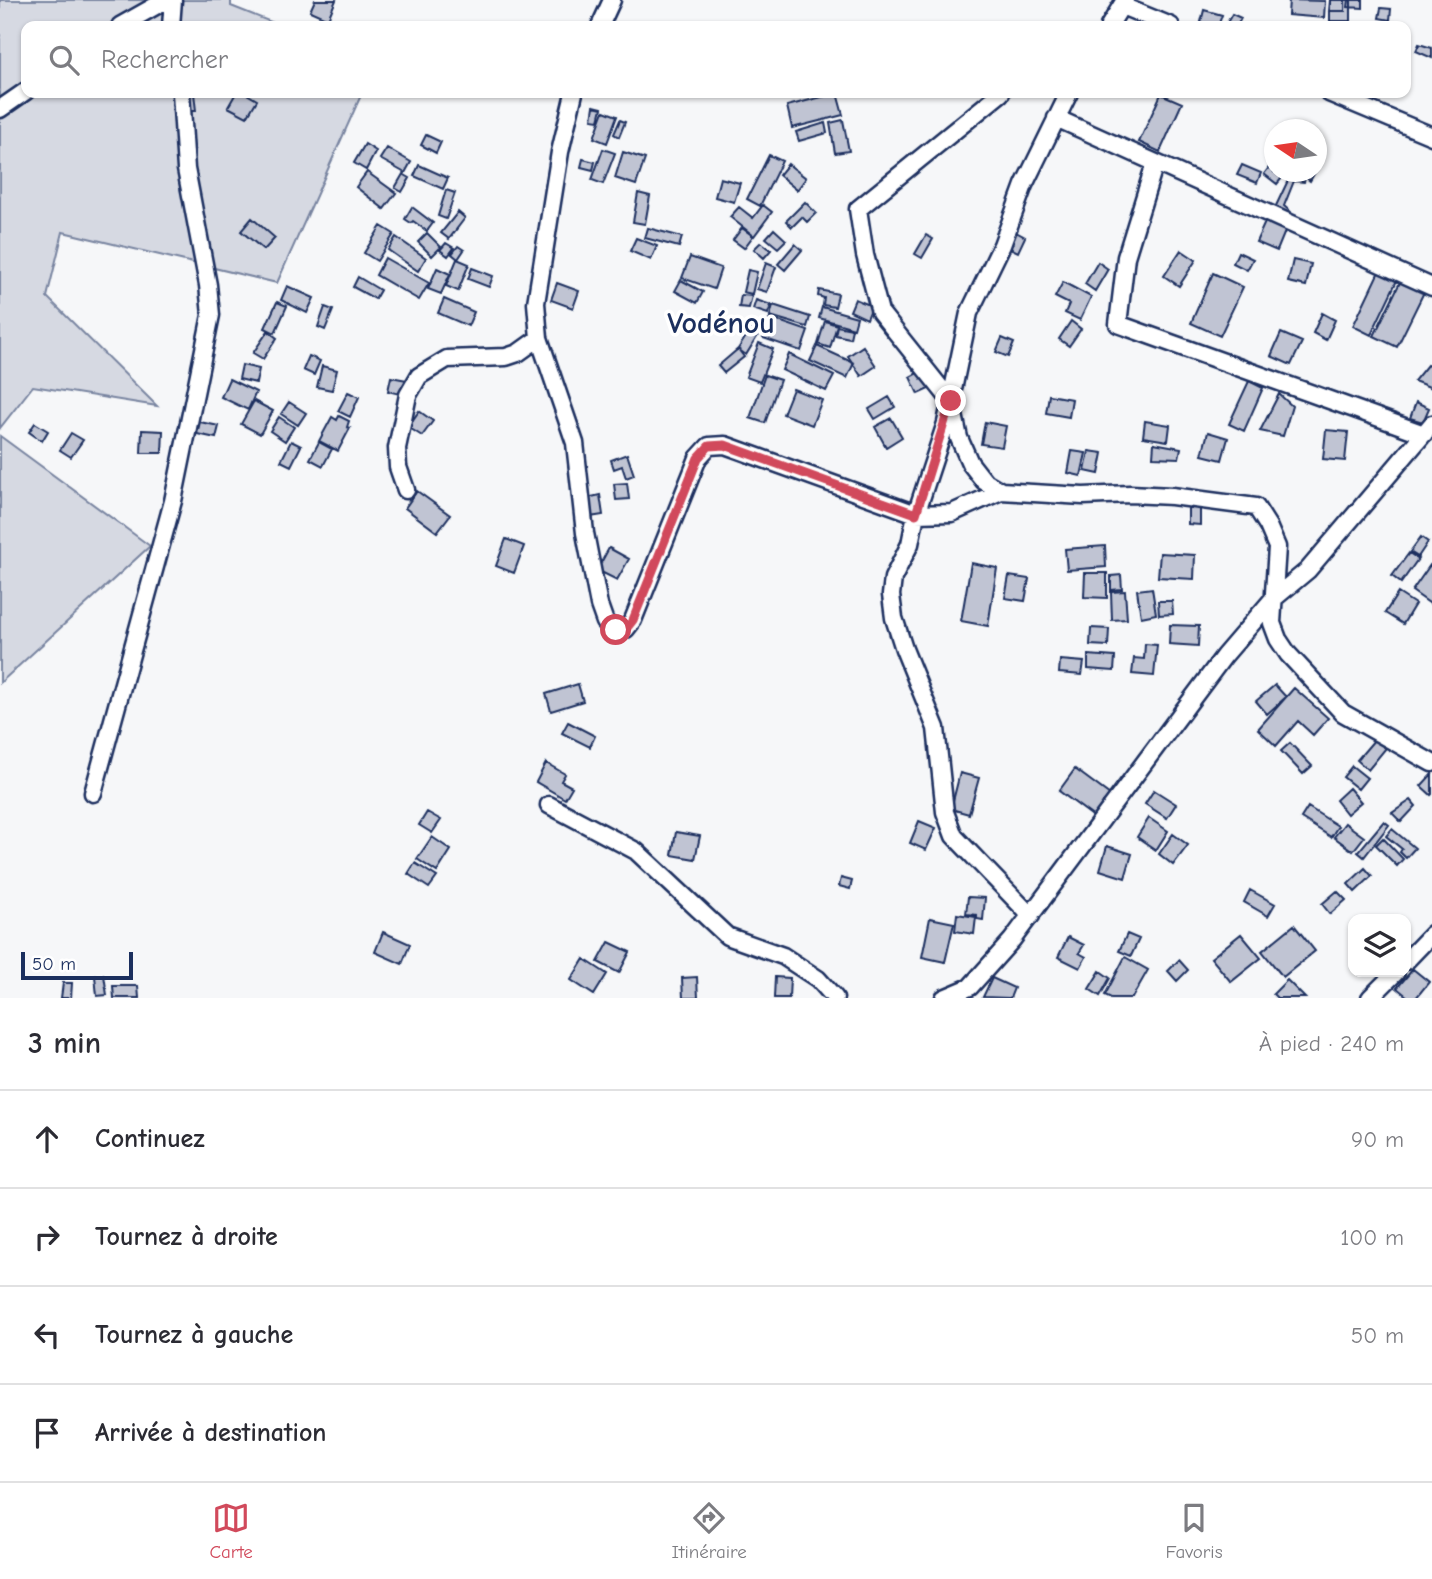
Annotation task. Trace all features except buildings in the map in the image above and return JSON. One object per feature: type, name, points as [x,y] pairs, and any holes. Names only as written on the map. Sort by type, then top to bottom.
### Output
[{"type":"street","points":[[129,21],[166,0]]},
{"type":"street","points":[[171,21],[173,0]]},
{"type":"street","points":[[602,21],[612,0]]},
{"type":"street","points":[[1112,21],[1124,3],[1161,21]]},
{"type":"street","points":[[0,109],[21,94]]},
{"type":"street","points":[[93,793],[173,501],[211,316],[208,285],[186,169],[181,98]]},
{"type":"street","points":[[573,98],[560,152],[536,303],[539,338],[575,443],[585,533],[599,605],[605,622],[616,630],[626,629],[633,620],[698,458],[709,446],[725,445],[916,514],[952,513],[1001,491]]},
{"type":"street","points":[[995,98],[858,209],[880,312],[951,401],[959,438],[970,463],[984,481],[1001,491],[1083,496],[1172,496],[1256,507],[1277,547],[1272,623],[1287,654],[1343,713],[1432,763]]},
{"type":"street","points":[[1031,916],[954,836],[944,812],[936,728],[904,649],[894,618],[891,595],[893,578],[910,544],[916,514],[951,401],[970,313],[991,271],[1024,185],[1064,98]]},
{"type":"street","points":[[1341,98],[1432,136]]},
{"type":"street","points":[[1056,118],[1432,287]]},
{"type":"street","points":[[944,998],[968,992],[1031,916],[1224,656],[1272,600],[1308,570],[1428,429],[1118,324],[1126,257],[1155,163]]},
{"type":"street","points":[[406,489],[398,467],[397,448],[408,395],[419,376],[447,359],[506,357],[518,353],[539,338]]},
{"type":"street","points":[[549,805],[636,851],[727,936],[783,956],[818,979],[835,998]]},
{"type":"street","points":[[1411,956],[1432,934]]},
{"type":"street","points":[[1370,998],[1391,977]]},
{"type":"shaded area","points":[[0,0],[231,0],[231,6],[268,21],[21,21],[21,98],[360,98],[277,283],[63,232],[47,297],[157,406],[33,386],[0,428]]},
{"type":"shaded area","points":[[0,436],[150,546],[0,683]]},
{"type":"district","name":"Vodénou","points":[[721,323]]},
{"type":"route","points":[[616,630],[626,629],[633,620],[698,458],[709,446],[725,445],[916,514],[951,401]]}]
